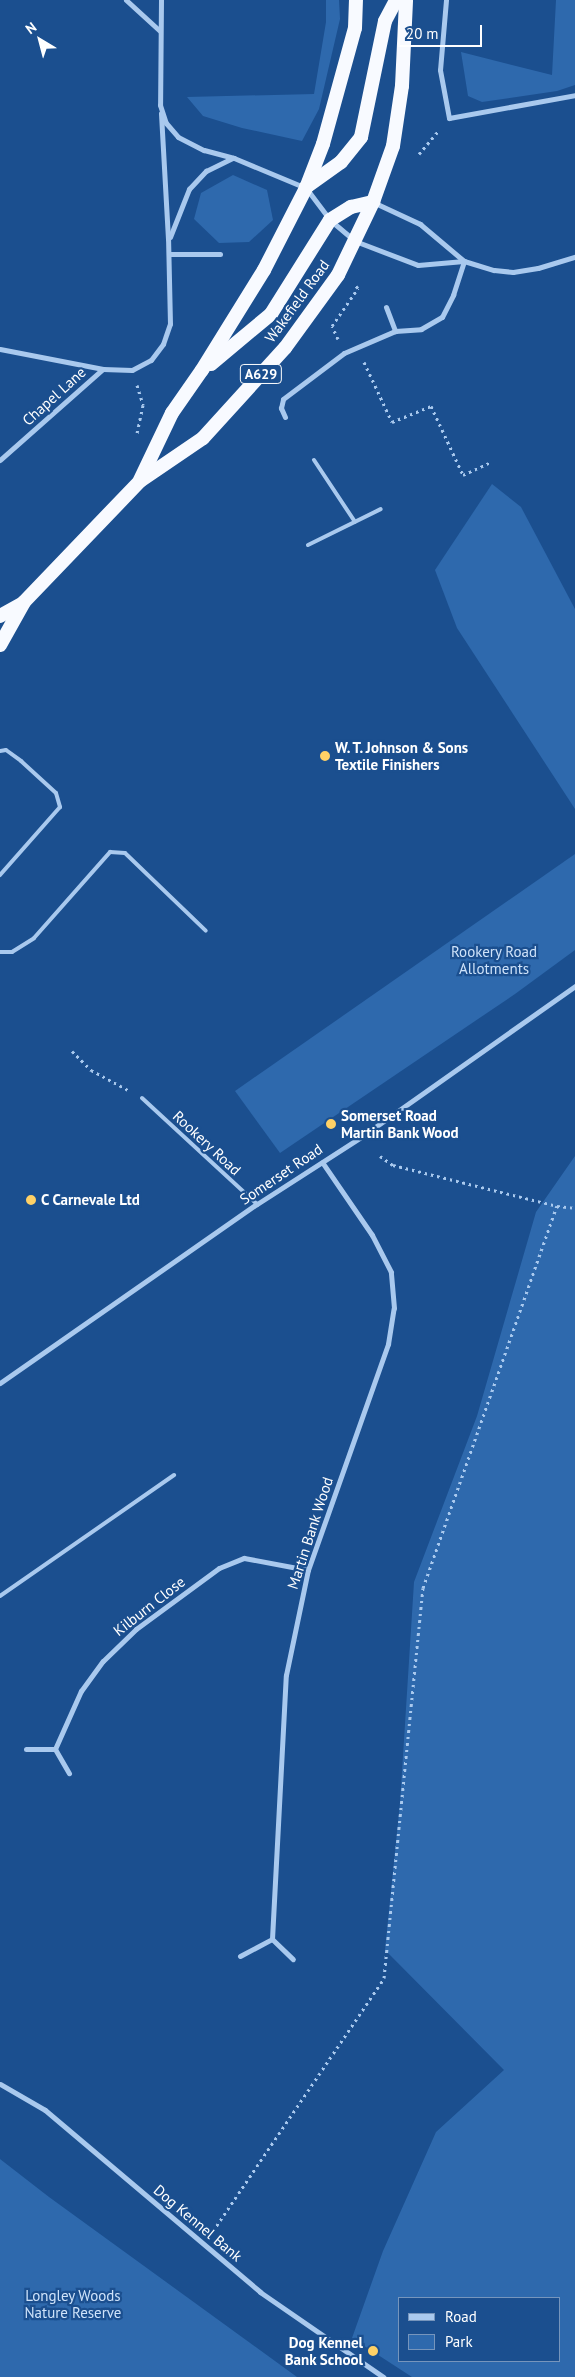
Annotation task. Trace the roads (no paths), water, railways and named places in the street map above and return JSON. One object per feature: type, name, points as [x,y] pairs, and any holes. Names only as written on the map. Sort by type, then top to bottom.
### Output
[{"type":"highway","name":"Wakefield Road","points":[[140,481],[172,413],[202,370],[269,261],[306,188],[323,144],[352,37],[356,0]]},
{"type":"highway","points":[[306,188],[341,162],[362,138],[385,21],[396,0]]},
{"type":"highway","name":"Wakefield Road","points":[[0,645],[24,602],[140,481],[203,438],[278,355],[338,275],[373,202],[392,146],[402,86],[406,0]]},
{"type":"highway","points":[[202,370],[271,314],[330,220],[351,207],[373,202]]},
{"type":"highway","name":"Wakefield Road","points":[[0,616],[24,602]]},
{"type":"street","points":[[126,0],[160,31]]},
{"type":"street","points":[[0,349],[103,369],[132,370],[151,360],[163,344],[170,324],[169,254],[160,105],[161,0]]},
{"type":"street","points":[[446,0],[440,70],[449,118],[575,95]]},
{"type":"street","points":[[160,105],[166,123],[178,137],[204,150],[234,158],[306,188],[330,220],[355,241],[418,265],[464,260]]},
{"type":"street","points":[[168,239],[189,189],[206,171],[234,158]]},
{"type":"street","points":[[373,202],[420,224],[464,260],[494,270],[513,272],[538,268],[575,257]]},
{"type":"street","points":[[169,254],[220,254]]},
{"type":"street","points":[[285,417],[281,408],[283,399],[344,354],[394,332],[421,330],[442,317],[453,294],[464,260]]},
{"type":"street","points":[[386,307],[394,332]]},
{"type":"street","name":"Chapel Lane","points":[[0,460],[103,369]]},
{"type":"street","name":"Somerset Road","points":[[0,1383],[257,1204],[361,1137],[575,986]]},
{"type":"street","name":"Martin Bank Wood","points":[[272,1939],[286,1675],[308,1570],[388,1344],[394,1308],[391,1272],[372,1235],[322,1162]]},
{"type":"street","name":"Kilburn Close","points":[[55,1749],[81,1691],[103,1661],[136,1629],[219,1568],[244,1558],[308,1570]]},
{"type":"street","points":[[26,1748],[55,1749],[69,1773]]},
{"type":"street","points":[[240,1956],[272,1939],[293,1959]]},
{"type":"street","name":"Dog Kennel Bank","points":[[0,2084],[45,2110],[260,2292],[382,2377]]},
{"type":"lane","points":[[314,460],[356,522]]},
{"type":"lane","points":[[308,545],[381,509]]},
{"type":"lane","points":[[0,751],[6,750],[21,761],[56,793],[60,807],[0,875]]},
{"type":"lane","points":[[0,952],[12,952],[34,938],[110,852],[125,853],[206,931]]},
{"type":"lane","name":"Rookery Road","points":[[142,1098],[257,1204]]},
{"type":"lane","points":[[0,1596],[174,1475]]},
{"type":"place","name":"W. T. Johnson & Sons Textile Finishers","points":[[325,756]]},
{"type":"place","name":"Somerset Road Martin Bank Wood","points":[[331,1124]]},
{"type":"place","name":"C Carnevale Ltd","points":[[31,1200]]},
{"type":"place","name":"Dog Kennel Bank School","points":[[373,2351]]},
{"type":"park label","name":"Rookery Road Allotments","points":[[494,960]]},
{"type":"park label","name":"Longley Woods Nature Reserve","points":[[73,2304]]}]
